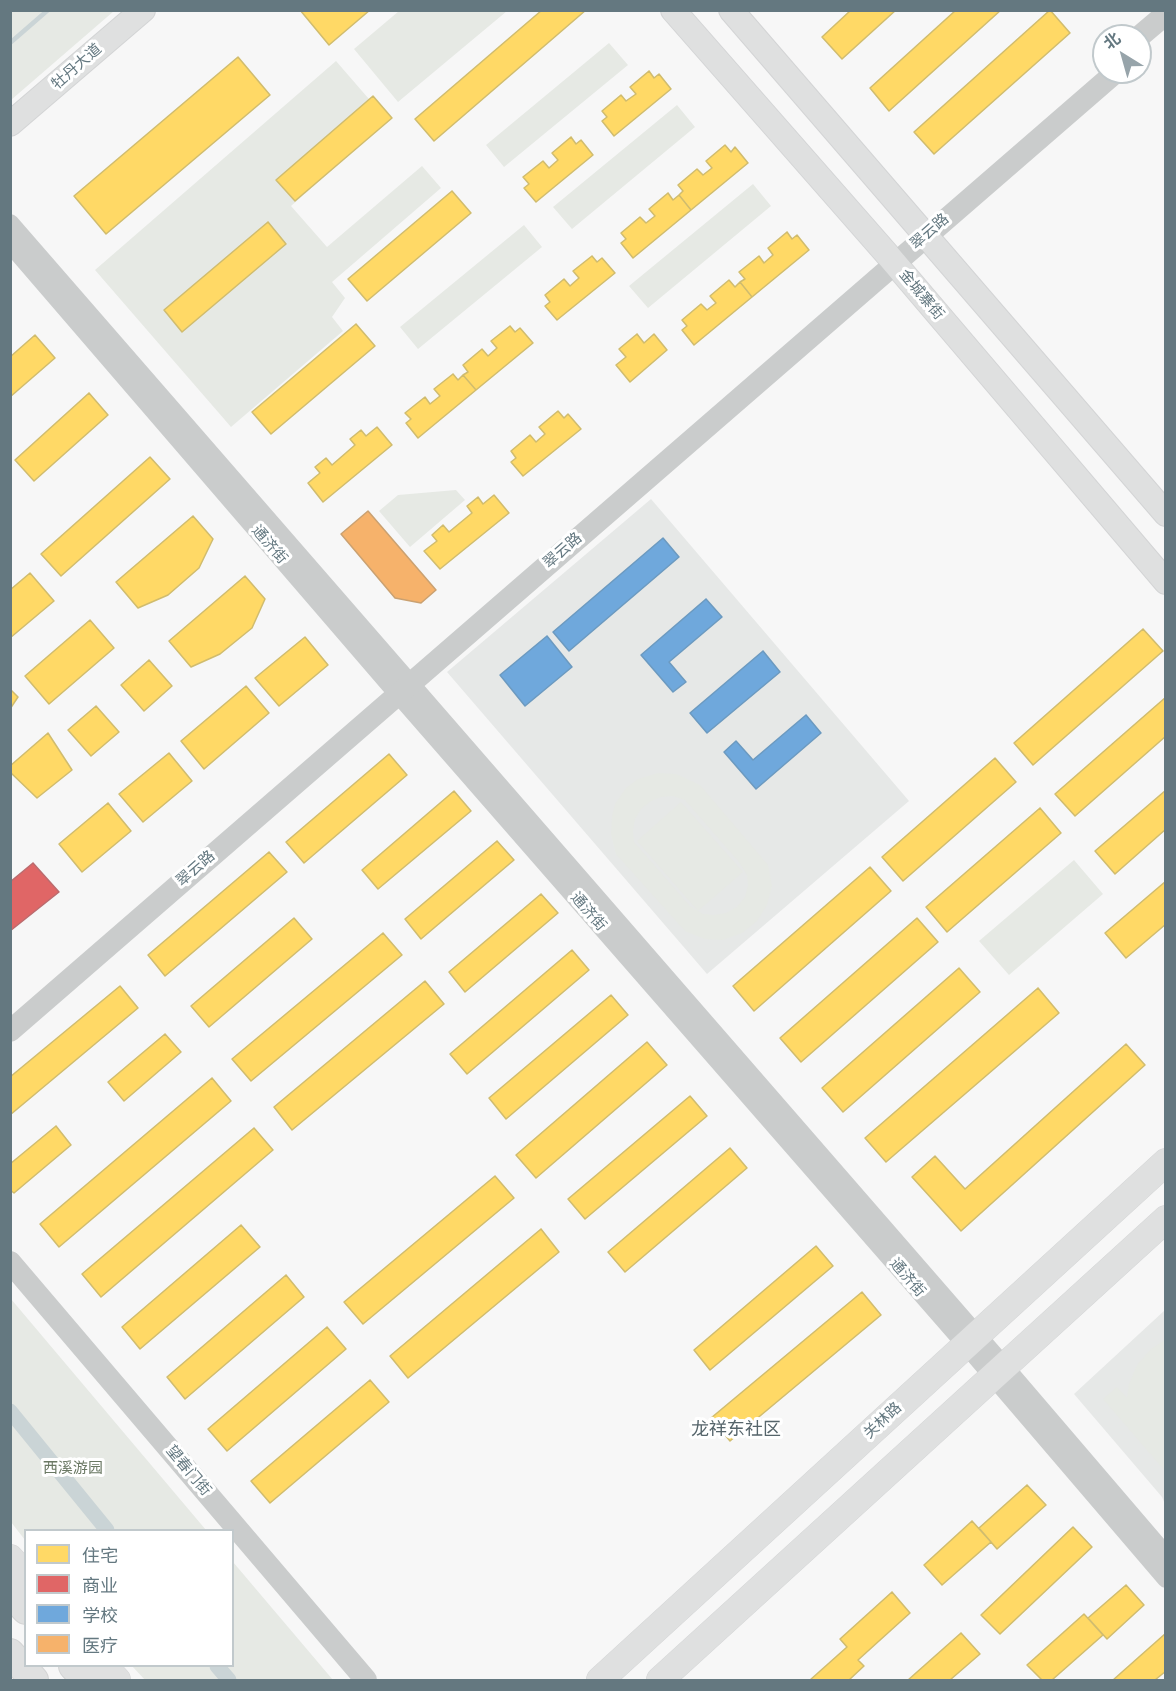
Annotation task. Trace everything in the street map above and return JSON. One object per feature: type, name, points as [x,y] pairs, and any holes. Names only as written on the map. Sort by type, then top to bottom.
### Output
[{"type":"highway","points":[[10,1593],[24,1608]]},
{"type":"highway","points":[[10,1653],[34,1680]]},
{"type":"highway","points":[[75,1667],[86,1680]]},
{"type":"main road","name":"牡丹大道","points":[[10,124],[143,10]]},
{"type":"main road","name":"金城寨街","points":[[674,10],[890,258],[1166,582]]},
{"type":"main road","points":[[731,10],[1166,514]]},
{"type":"main road","name":"关林路","points":[[600,1680],[1166,1162]]},
{"type":"main road","points":[[660,1680],[1166,1219]]},
{"type":"main road","points":[[10,1557],[24,1574]]},
{"type":"main road","points":[[106,1667],[117,1680]]},
{"type":"street","points":[[1152,26],[1166,14]]},
{"type":"street","points":[[1152,41],[1166,29]]},
{"type":"street","name":"翠云路","points":[[10,1012],[399,683],[921,231],[1092,79]]},
{"type":"street","name":"翠云路","points":[[921,231],[1101,84]]},
{"type":"street","name":"通济街","points":[[10,223],[399,683]]},
{"type":"street","name":"通济街","points":[[10,244],[399,683],[971,1340],[1166,1579]]},
{"type":"street","name":"翠云路","points":[[10,1031],[399,683]]},
{"type":"street","name":"望春门街","points":[[10,1262],[366,1680]]},
{"type":"street","name":"望春门街","points":[[10,1284],[219,1529]]},
{"type":"street","name":"通济街","points":[[998,1372],[1166,1555]]},
{"type":"street","points":[[234,1547],[347,1680]]},
{"type":"shaded area","points":[[651,499],[909,801],[707,974],[447,672]]},
{"type":"shaded area","points":[[1165,1310],[1165,1504],[1162,1497],[1074,1394]]},
{"type":"green space","points":[[11,10],[114,10],[114,11],[11,100]]},
{"type":"green space","points":[[399,11],[507,11],[398,102],[354,49]]},
{"type":"green space","points":[[609,43],[628,65],[504,167],[486,145]]},
{"type":"green space","points":[[336,61],[388,121],[291,206],[327,247],[422,166],[441,188],[332,282],[345,298],[332,317],[343,331],[231,427],[95,270]]},
{"type":"green space","points":[[677,105],[695,127],[572,229],[553,207]]},
{"type":"green space","points":[[753,184],[771,206],[648,308],[629,286]]},
{"type":"green space","points":[[524,225],[542,247],[418,349],[400,327]]},
{"type":"green space","points":[[456,490],[465,500],[410,547],[379,511],[398,495]]},
{"type":"green space","points":[[658,773],[676,774],[700,785],[768,865],[772,886],[767,905],[757,921],[742,933],[723,940],[705,939],[685,931],[616,854],[611,834],[615,804],[626,788],[638,779]],"holes":[[[673,796],[685,800],[739,862],[747,875],[748,885],[745,897],[737,907],[726,913],[703,914],[690,906],[634,842],[635,819],[641,809],[661,797]]]},
{"type":"green space","points":[[681,802],[743,872],[698,911],[637,841]]},
{"type":"green space","points":[[1074,860],[1103,894],[1009,975],[979,941]]},
{"type":"green space","name":"西溪游园","points":[[10,1299],[205,1529],[24,1529],[24,1539],[11,1522]]},
{"type":"green space","points":[[1165,1340],[1165,1471],[1103,1399],[1117,1387],[1127,1398],[1129,1384],[1137,1365],[1151,1349]]},
{"type":"green space","points":[[234,1563],[333,1680],[145,1680],[133,1667],[234,1667]]},
{"type":"building: 住宅","points":[[300,10],[370,10],[329,45]]},
{"type":"building: 住宅","points":[[542,10],[586,10],[434,141],[415,119]]},
{"type":"building: 住宅","points":[[851,10],[896,10],[842,59],[822,37]]},
{"type":"building: 住宅","points":[[956,10],[1001,10],[889,111],[870,88]]},
{"type":"building: 住宅","points":[[1050,10],[1070,33],[934,154],[914,132]]},
{"type":"building: 住宅","points":[[238,57],[270,95],[106,234],[74,196]]},
{"type":"building: 住宅","points":[[649,71],[654,78],[659,74],[671,89],[614,136],[602,121],[607,117],[602,111],[621,95],[626,101],[636,94],[630,87]]},
{"type":"building: 住宅","points":[[373,96],[392,118],[295,201],[276,180]]},
{"type":"building: 住宅","points":[[571,137],[576,144],[581,140],[593,155],[536,202],[524,188],[529,184],[523,177],[543,161],[549,168],[558,160],[552,153]]},
{"type":"building: 住宅","points":[[725,145],[731,152],[735,147],[748,163],[691,210],[679,195],[683,191],[678,185],[697,169],[703,175],[712,168],[706,161]]},
{"type":"building: 住宅","points":[[452,191],[471,213],[367,301],[348,279]]},
{"type":"building: 住宅","points":[[668,193],[673,200],[679,195],[691,210],[633,258],[621,243],[626,239],[621,233],[640,217],[646,223],[655,216],[649,209]]},
{"type":"building: 住宅","points":[[268,222],[286,244],[182,332],[164,310]]},
{"type":"building: 住宅","points":[[787,232],[792,239],[797,235],[809,250],[752,297],[740,282],[745,279],[739,272],[759,256],[764,263],[773,255],[768,248]]},
{"type":"building: 住宅","points":[[592,256],[597,262],[602,258],[615,273],[557,320],[545,306],[550,302],[545,295],[564,279],[570,286],[579,278],[573,271]]},
{"type":"building: 住宅","points":[[729,280],[735,287],[740,282],[752,297],[694,345],[682,330],[687,326],[682,320],[701,304],[707,310],[716,303],[710,296]]},
{"type":"building: 住宅","points":[[356,324],[375,346],[271,434],[252,412]]},
{"type":"building: 住宅","points":[[510,326],[515,332],[520,328],[533,343],[476,390],[463,375],[468,372],[463,365],[482,349],[488,356],[497,348],[491,341]]},
{"type":"building: 住宅","points":[[637,334],[644,343],[654,334],[667,350],[630,382],[616,365],[626,357],[619,349]]},
{"type":"building: 住宅","points":[[35,335],[55,358],[10,397],[10,357]]},
{"type":"building: 住宅","points":[[453,374],[458,380],[463,375],[476,390],[418,438],[406,423],[411,419],[405,413],[425,397],[430,404],[440,396],[434,389]]},
{"type":"building: 住宅","points":[[89,393],[108,415],[34,481],[15,460]]},
{"type":"building: 住宅","points":[[558,411],[564,418],[568,414],[581,429],[523,476],[511,462],[516,458],[511,451],[530,435],[536,442],[545,434],[539,427]]},
{"type":"building: 住宅","points":[[377,427],[392,445],[323,502],[308,483],[320,473],[315,467],[326,458],[332,465],[355,445],[350,439],[361,430],[366,436]]},
{"type":"building: 住宅","points":[[150,457],[170,479],[61,576],[41,554]]},
{"type":"building: 住宅","points":[[494,495],[509,513],[440,569],[424,551],[437,541],[432,535],[443,525],[449,532],[472,513],[467,506],[478,497],[483,504]]},
{"type":"building: 住宅","points":[[193,516],[213,539],[199,568],[168,595],[138,608],[116,582]]},
{"type":"building: 住宅","points":[[30,573],[54,601],[10,638],[10,590]]},
{"type":"building: 住宅","points":[[245,576],[265,599],[252,628],[220,654],[191,667],[169,641]]},
{"type":"building: 住宅","points":[[90,620],[114,648],[49,704],[25,676]]},
{"type":"building: 住宅","points":[[1143,629],[1163,651],[1033,765],[1014,743]]},
{"type":"building: 住宅","points":[[305,637],[328,665],[279,706],[255,678]]},
{"type":"building: 住宅","points":[[149,660],[172,686],[144,711],[121,685]]},
{"type":"building: 住宅","points":[[246,686],[269,713],[204,769],[181,741]]},
{"type":"building: 住宅","points":[[10,689],[18,697],[10,709]]},
{"type":"building: 住宅","points":[[1166,697],[1166,736],[1075,816],[1055,794]]},
{"type":"building: 住宅","points":[[96,706],[119,732],[91,756],[68,730]]},
{"type":"building: 住宅","points":[[48,733],[72,770],[37,798],[10,772],[10,766]]},
{"type":"building: 住宅","points":[[169,753],[192,781],[143,822],[119,794]]},
{"type":"building: 住宅","points":[[389,754],[407,775],[304,863],[286,842]]},
{"type":"building: 住宅","points":[[995,758],[1016,782],[903,881],[882,857]]},
{"type":"building: 住宅","points":[[1166,790],[1166,829],[1115,874],[1095,851]]},
{"type":"building: 住宅","points":[[454,791],[471,811],[378,889],[362,870]]},
{"type":"building: 住宅","points":[[108,803],[131,831],[82,872],[59,844]]},
{"type":"building: 住宅","points":[[1040,808],[1061,833],[947,932],[926,907]]},
{"type":"building: 住宅","points":[[497,841],[514,860],[421,939],[405,919]]},
{"type":"building: 住宅","points":[[269,852],[287,872],[165,976],[148,955]]},
{"type":"building: 住宅","points":[[870,867],[891,891],[754,1011],[733,986]]},
{"type":"building: 住宅","points":[[1166,881],[1166,924],[1126,958],[1105,933]]},
{"type":"building: 住宅","points":[[541,894],[558,913],[465,992],[449,972]]},
{"type":"building: 住宅","points":[[294,918],[312,939],[209,1027],[191,1006]]},
{"type":"building: 住宅","points":[[917,918],[938,942],[801,1062],[780,1038]]},
{"type":"building: 住宅","points":[[383,933],[402,955],[251,1081],[232,1059]]},
{"type":"building: 住宅","points":[[572,950],[589,970],[467,1074],[450,1054]]},
{"type":"building: 住宅","points":[[959,968],[980,992],[843,1112],[822,1088]]},
{"type":"building: 住宅","points":[[425,981],[444,1004],[292,1130],[274,1107]]},
{"type":"building: 住宅","points":[[120,986],[138,1008],[10,1115],[10,1077]]},
{"type":"building: 住宅","points":[[1038,988],[1059,1013],[886,1162],[865,1138]]},
{"type":"building: 住宅","points":[[611,995],[628,1015],[506,1119],[489,1098]]},
{"type":"building: 住宅","points":[[165,1034],[181,1052],[124,1101],[108,1082]]},
{"type":"building: 住宅","points":[[647,1042],[667,1065],[536,1178],[516,1155]]},
{"type":"building: 住宅","points":[[1126,1044],[1145,1065],[961,1231],[912,1177],[935,1156],[965,1189]]},
{"type":"building: 住宅","points":[[212,1078],[231,1101],[59,1247],[40,1224]]},
{"type":"building: 住宅","points":[[690,1096],[707,1116],[585,1219],[568,1199]]},
{"type":"building: 住宅","points":[[56,1126],[71,1145],[14,1193],[10,1190],[10,1164]]},
{"type":"building: 住宅","points":[[254,1128],[273,1150],[101,1297],[82,1274]]},
{"type":"building: 住宅","points":[[730,1148],[747,1168],[625,1272],[608,1252]]},
{"type":"building: 住宅","points":[[495,1176],[514,1198],[363,1324],[344,1302]]},
{"type":"building: 住宅","points":[[241,1225],[260,1247],[140,1349],[122,1327]]},
{"type":"building: 住宅","points":[[541,1229],[559,1252],[408,1378],[390,1356]]},
{"type":"building: 住宅","points":[[816,1246],[833,1266],[710,1370],[694,1350]]},
{"type":"building: 住宅","points":[[286,1275],[304,1297],[185,1399],[167,1377]]},
{"type":"building: 住宅","points":[[862,1292],[881,1315],[730,1441],[711,1418]]},
{"type":"building: 住宅","points":[[327,1327],[346,1349],[227,1451],[208,1429]]},
{"type":"building: 住宅","points":[[370,1380],[389,1402],[270,1503],[251,1481]]},
{"type":"building: 住宅","points":[[1027,1485],[1046,1505],[997,1549],[979,1528]]},
{"type":"building: 住宅","points":[[972,1521],[991,1542],[942,1585],[924,1565]]},
{"type":"building: 住宅","points":[[1073,1527],[1092,1547],[1000,1634],[981,1615]]},
{"type":"building: 住宅","points":[[1126,1585],[1144,1605],[1107,1639],[1088,1618]]},
{"type":"building: 住宅","points":[[892,1592],[910,1613],[858,1660],[864,1666],[849,1680],[810,1680],[847,1647],[840,1639]]},
{"type":"building: 住宅","points":[[1084,1614],[1103,1635],[1052,1680],[1042,1680],[1027,1665]]},
{"type":"building: 住宅","points":[[961,1633],[980,1654],[950,1680],[908,1680]]},
{"type":"building: 住宅","points":[[1166,1633],[1166,1671],[1155,1680],[1113,1680]]},
{"type":"building: 商业","points":[[33,863],[59,892],[10,931],[10,882]]},
{"type":"building: 学校","points":[[663,538],[679,557],[569,651],[553,632]]},
{"type":"building: 学校","points":[[706,599],[722,617],[669,662],[686,682],[673,692],[641,655]]},
{"type":"building: 学校","points":[[547,636],[572,667],[525,706],[500,675]]},
{"type":"building: 学校","points":[[763,651],[780,672],[707,733],[690,713]]},
{"type":"building: 学校","points":[[806,715],[821,733],[756,789],[724,752],[736,741],[753,760]]},
{"type":"building: 医疗","points":[[368,511],[436,590],[421,603],[395,598],[341,534]]},
{"type":"waterway","points":[[10,43],[48,10]]},
{"type":"waterway","points":[[10,1411],[106,1529]]},
{"type":"waterway","points":[[218,1667],[229,1680]]},
{"type":"district","name":"龙祥东社区","points":[[736,1430]]}]
